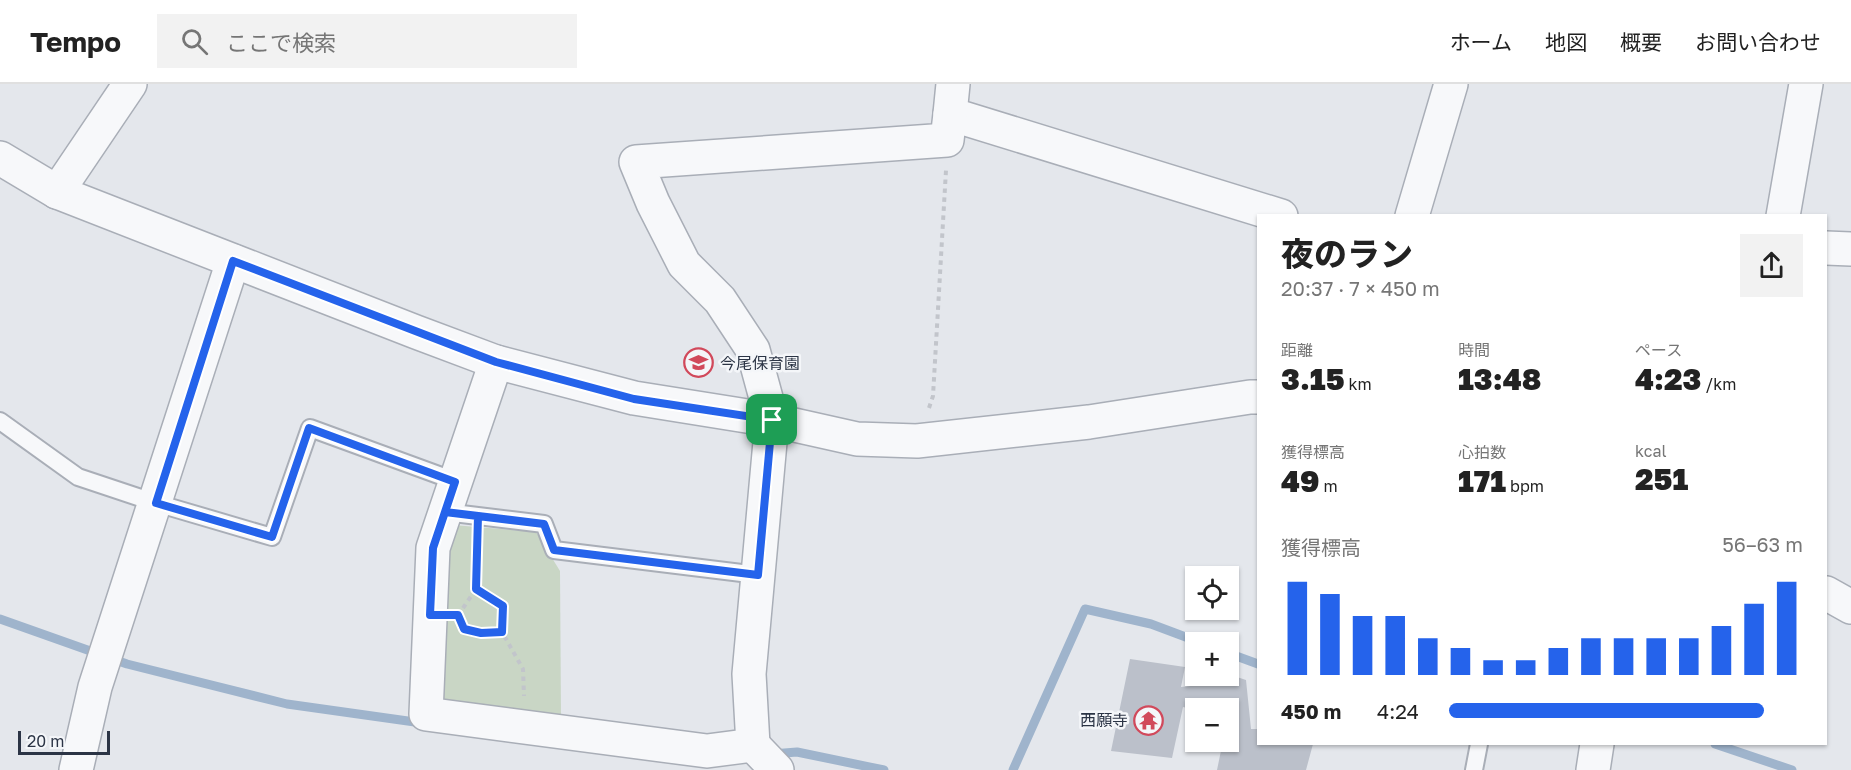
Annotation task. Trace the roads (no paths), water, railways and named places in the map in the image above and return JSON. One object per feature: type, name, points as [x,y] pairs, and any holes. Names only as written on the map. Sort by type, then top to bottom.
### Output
[{"type":"street","points":[[57,192],[130,84]]},
{"type":"street","points":[[1413,214],[1451,84]]},
{"type":"street","points":[[1783,214],[1806,84]]},
{"type":"street","points":[[777,770],[753,745],[749,674],[772,420],[753,350],[720,300],[684,264],[653,203],[636,162],[950,112],[1275,214]]},
{"type":"street","points":[[0,158],[57,192],[496,362],[634,399],[772,420],[857,439],[917,441],[1089,422],[1257,397]]},
{"type":"street","points":[[1827,248],[1851,249]]},
{"type":"street","points":[[76,770],[95,687],[233,261]]},
{"type":"street","points":[[496,362],[433,548],[444,615],[426,714],[707,751],[753,745]]},
{"type":"street","points":[[1827,594],[1851,607]]},
{"type":"street","points":[[1593,770],[1597,745]]},
{"type":"lane","points":[[0,421],[78,477],[272,537],[309,428],[455,482]]},
{"type":"lane","points":[[445,512],[544,524],[554,550],[758,575]]},
{"type":"lane","points":[[1474,770],[1479,745]]},
{"type":"waterway","points":[[1013,770],[1085,609],[1151,624],[1185,637]]},
{"type":"waterway","points":[[0,619],[127,664],[287,704],[422,723]]},
{"type":"waterway","points":[[1239,657],[1257,664]]},
{"type":"waterway","points":[[1718,745],[1792,770]]},
{"type":"waterway","points":[[772,754],[797,752],[884,770]]},
{"type":"place","name":"今尾保育園","points":[[699,363]]},
{"type":"place","name":"西願寺","points":[[1149,720]]}]
